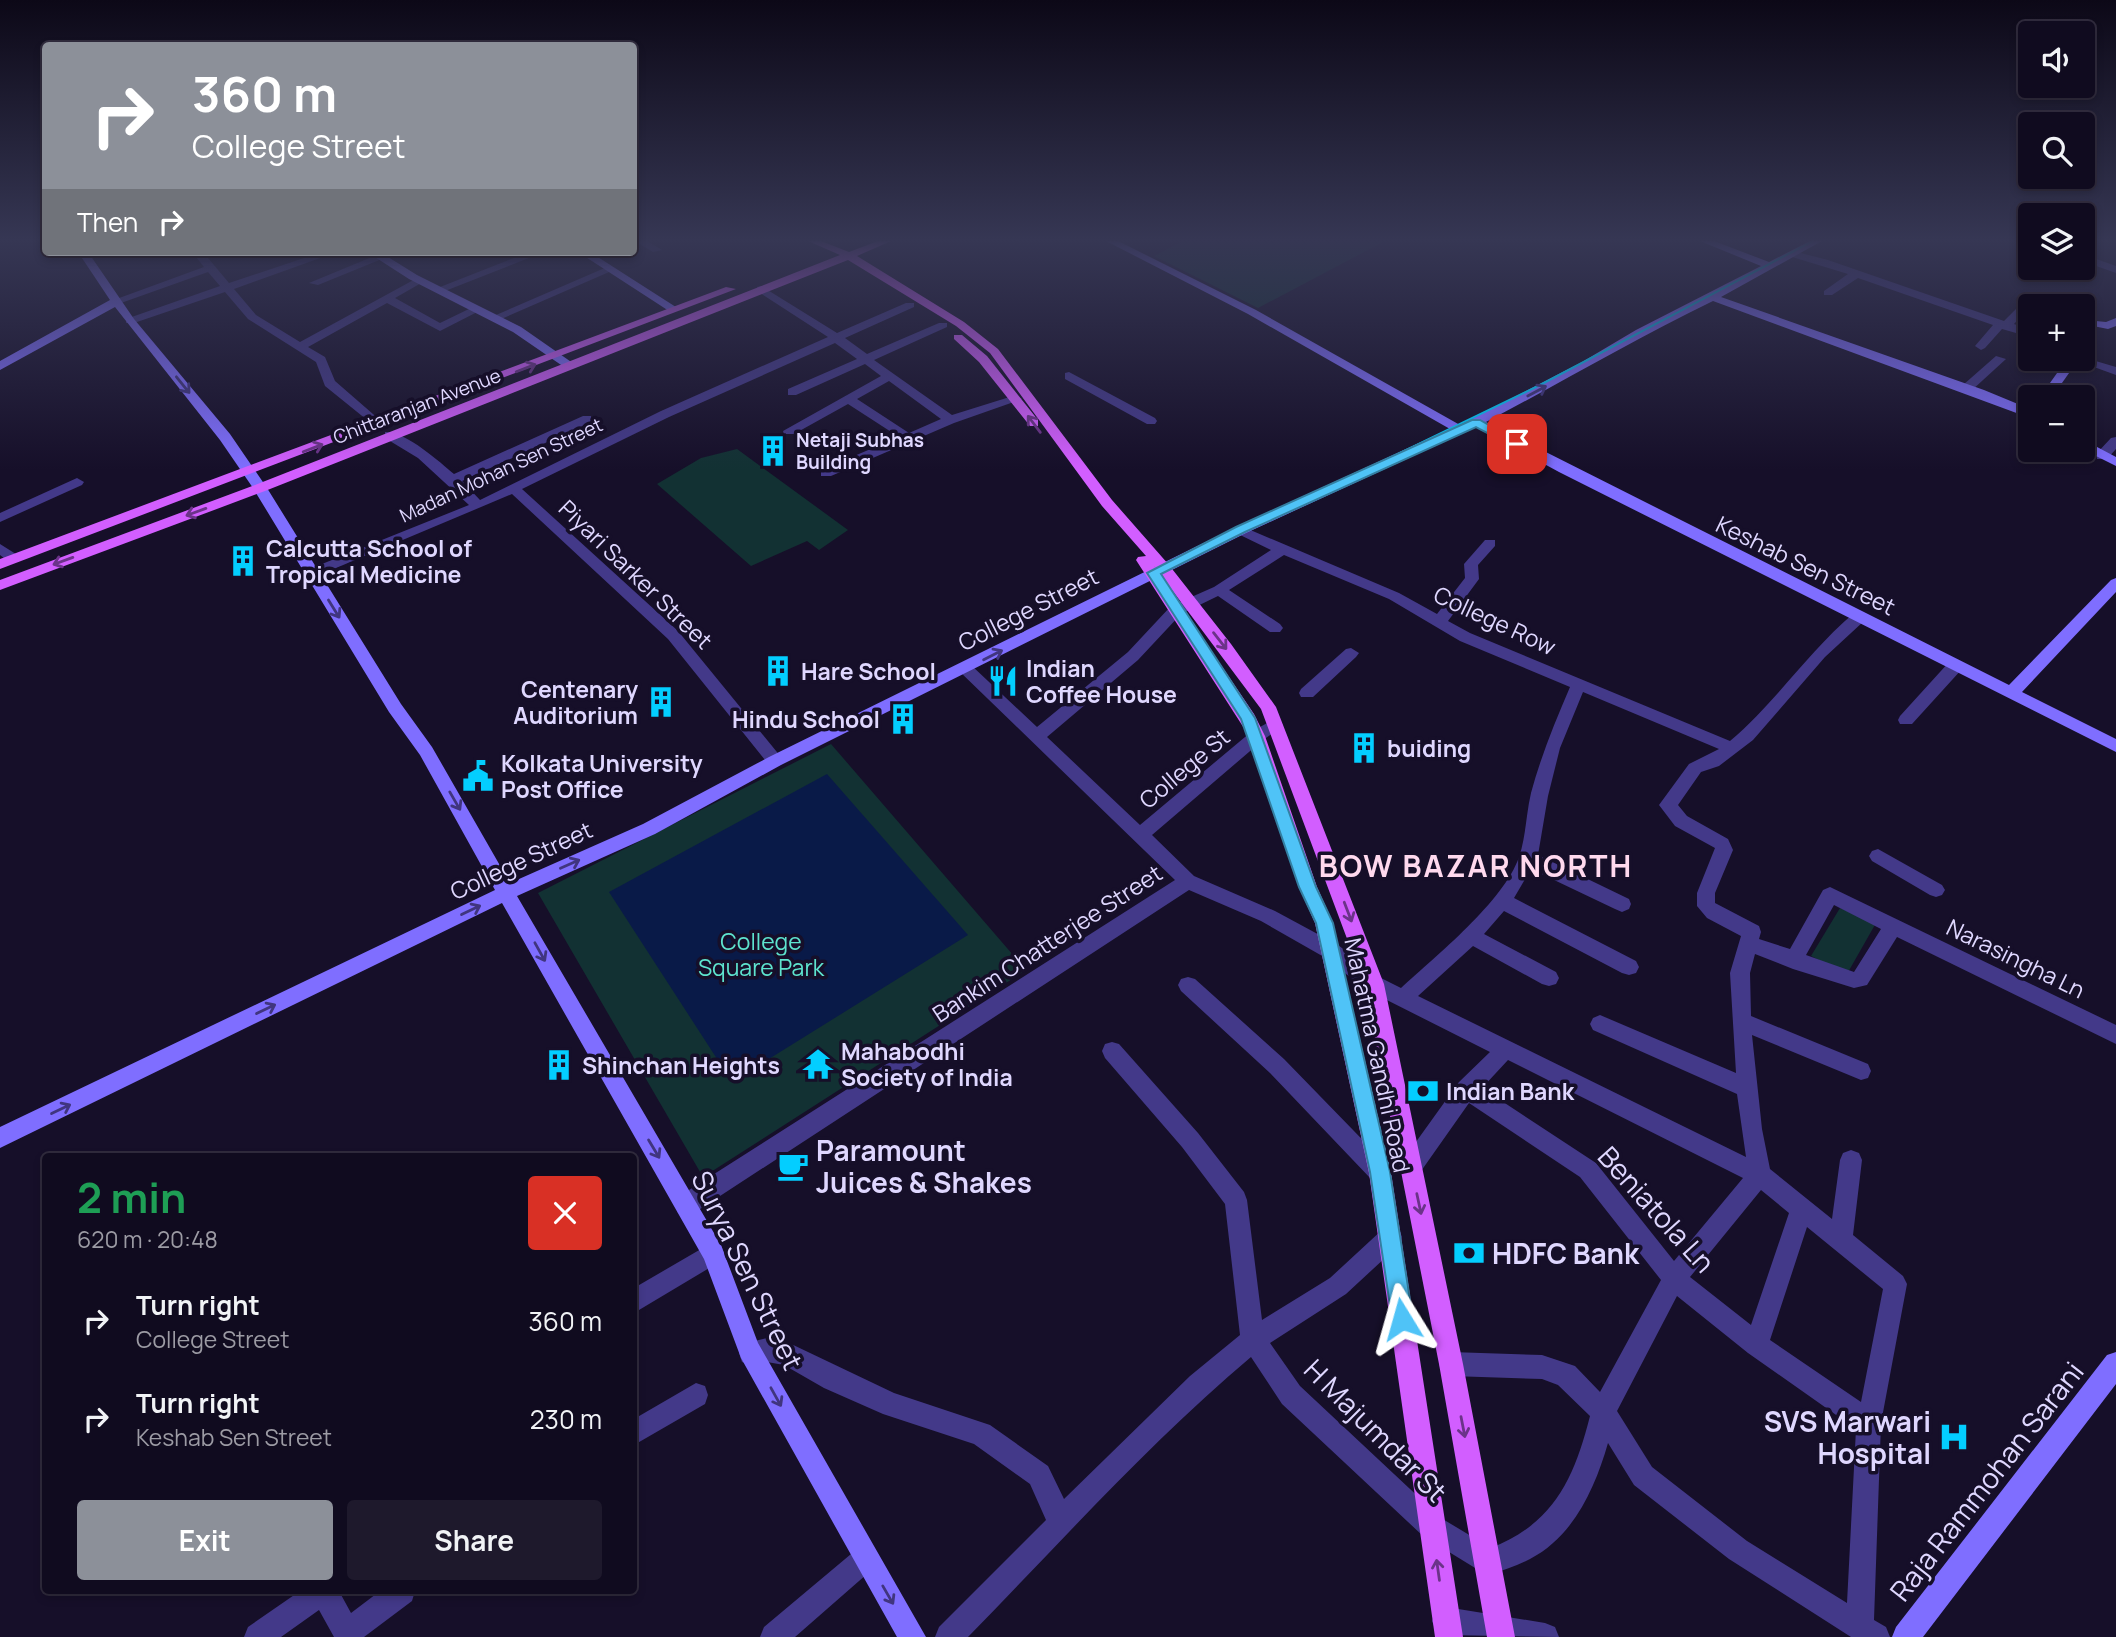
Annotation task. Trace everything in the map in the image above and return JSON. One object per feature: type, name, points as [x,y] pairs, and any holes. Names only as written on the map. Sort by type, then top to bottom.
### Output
[{"type":"main road","points":[[0,366],[86,317]]},
{"type":"main road","name":"Surya Sen Street","points":[[128,317],[225,437],[260,488],[395,708],[426,751],[713,1253],[751,1353],[912,1637]]},
{"type":"main road","points":[[7,561],[558,356],[652,317]]},
{"type":"main road","name":"Chittaranjan Avenue","points":[[0,585],[260,488],[691,317]]},
{"type":"main road","name":"Mahatma Gandhi Road","points":[[929,317],[983,359],[1064,464],[1159,570]]},
{"type":"main road","name":"Mahatma Gandhi Road","points":[[950,317],[994,352],[1159,570],[1184,608],[1256,736],[1308,887],[1324,923],[1380,1172],[1447,1629]]},
{"type":"main road","points":[[1262,317],[1456,427]]},
{"type":"main road","name":"College Street","points":[[0,1138],[508,892],[649,829],[775,761],[965,669],[1159,570],[1456,427],[1476,422],[1670,317]]},
{"type":"main road","points":[[1769,317],[2018,409]]},
{"type":"main road","points":[[495,318],[571,366]]},
{"type":"main road","points":[[2095,322],[2113,325]]},
{"type":"main road","points":[[2055,385],[2066,371]]},
{"type":"main road","name":"Keshab Sen Street","points":[[1476,422],[1564,469],[2116,746]]},
{"type":"main road","points":[[2095,451],[2116,462]]},
{"type":"main road","points":[[2011,693],[2116,583]]},
{"type":"main road","name":"Mahatma Gandhi Road","points":[[1184,608],[1268,707],[1374,984],[1451,1364],[1501,1633]]},
{"type":"main road","name":"Raja Rammohan Sarani","points":[[1906,1637],[2116,1364]]},
{"type":"street","points":[[131,321],[141,317]]},
{"type":"street","points":[[252,317],[321,360],[329,383],[377,424]]},
{"type":"street","points":[[300,347],[353,317]]},
{"type":"street","points":[[421,317],[440,328],[461,317]]},
{"type":"street","points":[[805,317],[950,420]]},
{"type":"street","name":"Madan Mohan Sen Street","points":[[312,573],[478,506],[665,414],[881,317]]},
{"type":"street","points":[[1981,317],[2018,330]]},
{"type":"street","points":[[1980,346],[2012,317]]},
{"type":"street","points":[[792,392],[943,326]]},
{"type":"street","points":[[1967,388],[2000,359]]},
{"type":"street","points":[[2095,365],[2116,371]]},
{"type":"street","points":[[1069,376],[1151,421]]},
{"type":"street","points":[[789,431],[888,377]]},
{"type":"street","points":[[849,399],[907,437]]},
{"type":"street","points":[[826,473],[950,420],[1016,399]]},
{"type":"street","points":[[453,480],[587,419]]},
{"type":"street","points":[[390,435],[423,455],[478,506]]},
{"type":"street","points":[[2102,456],[2116,441]]},
{"type":"street","points":[[0,518],[77,482]]},
{"type":"street","name":"Piyari Sarker Street","points":[[514,489],[674,635],[775,761]]},
{"type":"street","name":"College Row","points":[[1241,530],[1394,596],[1465,637],[1732,748]]},
{"type":"street","points":[[1439,622],[1472,579],[1471,564],[1490,543]]},
{"type":"street","points":[[0,548],[7,561]]},
{"type":"street","points":[[1036,737],[1133,656],[1184,608],[1219,590],[1283,549]]},
{"type":"street","points":[[1219,590],[1275,628]]},
{"type":"street","points":[[1489,1562],[1524,1548],[1564,1517],[1593,1458],[1603,1412],[1675,1279],[1760,1175],[1747,1088],[1741,1021],[1740,973],[1752,932],[1745,926],[1714,913],[1706,906],[1706,893],[1724,850],[1723,844],[1681,821],[1668,805],[1695,768],[1710,764],[1732,748],[1772,708],[1822,650],[1859,617]]},
{"type":"street","points":[[1307,693],[1351,653]]},
{"type":"street","points":[[1906,720],[1956,665]]},
{"type":"street","points":[[965,669],[1188,881],[1269,916],[1331,951],[1374,984],[1760,1175],[1895,1284],[1868,1423],[1868,1632]]},
{"type":"street","points":[[1403,998],[1471,936],[1502,901],[1528,859],[1539,796],[1552,748],[1579,683]]},
{"type":"street","name":"College St","points":[[1140,835],[1256,736],[1275,726]]},
{"type":"street","points":[[1878,856],[1936,890]]},
{"type":"street","points":[[1528,859],[1622,904]]},
{"type":"street","name":"Bankim Chatterjee Street","points":[[686,1205],[1188,881]]},
{"type":"street","name":"Narasingha Ln","points":[[1793,961],[1830,895],[2116,1035]]},
{"type":"street","points":[[1502,901],[1629,967]]},
{"type":"street","points":[[1748,943],[1793,961],[1849,979],[1860,979],[1894,925]]},
{"type":"street","points":[[1471,936],[1549,978]]},
{"type":"street","points":[[1188,985],[1277,1066],[1380,1172]]},
{"type":"street","points":[[1741,1021],[1861,1071]]},
{"type":"street","points":[[1600,1024],[1747,1088]]},
{"type":"street","points":[[1411,1167],[1466,1088],[1496,1061],[1504,1048]]},
{"type":"street","name":"H Majumdar St","points":[[1112,1051],[1190,1140],[1236,1200],[1253,1340],[1291,1395],[1432,1527],[1489,1562]]},
{"type":"street","name":"Beniatola Ln","points":[[1466,1088],[1588,1170],[1675,1279],[1756,1345],[1868,1423]]},
{"type":"street","points":[[1841,1238],[1851,1160]]},
{"type":"street","points":[[1756,1345],[1801,1210]]},
{"type":"street","points":[[949,1637],[1061,1523],[1083,1496],[1199,1385],[1253,1340],[1338,1286],[1391,1237]]},
{"type":"street","points":[[637,1299],[713,1253]]},
{"type":"street","points":[[751,1353],[767,1350],[787,1354],[833,1379],[892,1405],[982,1434],[1039,1475],[1061,1523]]},
{"type":"street","points":[[1451,1364],[1542,1367],[1566,1375],[1603,1412],[1643,1476],[1738,1550],[1868,1632]]},
{"type":"street","points":[[637,1431],[696,1395]]},
{"type":"street","points":[[774,1637],[866,1558]]},
{"type":"street","points":[[258,1637],[319,1594]]},
{"type":"street","points":[[325,1594],[347,1633],[398,1594]]},
{"type":"street","points":[[1447,1629],[1545,1637]]},
{"type":"green space","points":[[737,449],[848,530],[819,550],[807,541],[751,566],[657,484],[701,458]]},
{"type":"green space","name":"College Square Park","points":[[831,744],[1026,970],[703,1177],[538,893]]},
{"type":"green space","points":[[1840,908],[1876,923],[1847,974],[1811,956]]},
{"type":"water","points":[[827,774],[968,935],[732,1082],[609,892]]},
{"type":"tram line","points":[[1198,551],[1540,385],[1668,317]]},
{"type":"tram line","points":[[1153,573],[1164,568]]},
{"type":"place","name":"Netaji Subhas Building","points":[[773,451]]},
{"type":"place","name":"Calcutta School of Tropical Medicine","points":[[243,561]]},
{"type":"place","name":"Hare School","points":[[778,671]]},
{"type":"place","name":"Indian Coffee House","points":[[1003,681]]},
{"type":"place","name":"Centenary Auditorium","points":[[661,702]]},
{"type":"place","name":"Hindu School","points":[[903,719]]},
{"type":"place","name":"buiding","points":[[1364,748]]},
{"type":"place","name":"Kolkata University Post Office","points":[[478,776]]},
{"type":"place","name":"Mahabodhi Society of India","points":[[818,1064]]},
{"type":"place","name":"Shinchan Heights","points":[[559,1065]]},
{"type":"place","name":"Indian Bank","points":[[1423,1091]]},
{"type":"place","name":"Paramount Juices & Shakes","points":[[793,1166]]},
{"type":"place","name":"HDFC Bank","points":[[1469,1253]]},
{"type":"place","name":"SVS Marwari Hospital","points":[[1954,1437]]},
{"type":"district","name":"BOW BAZAR NORTH","points":[[1476,865]]},
{"type":"route","points":[[1402,1319],[1380,1172],[1324,923],[1308,887],[1248,718],[1153,573],[1476,422],[1517,444]]}]
